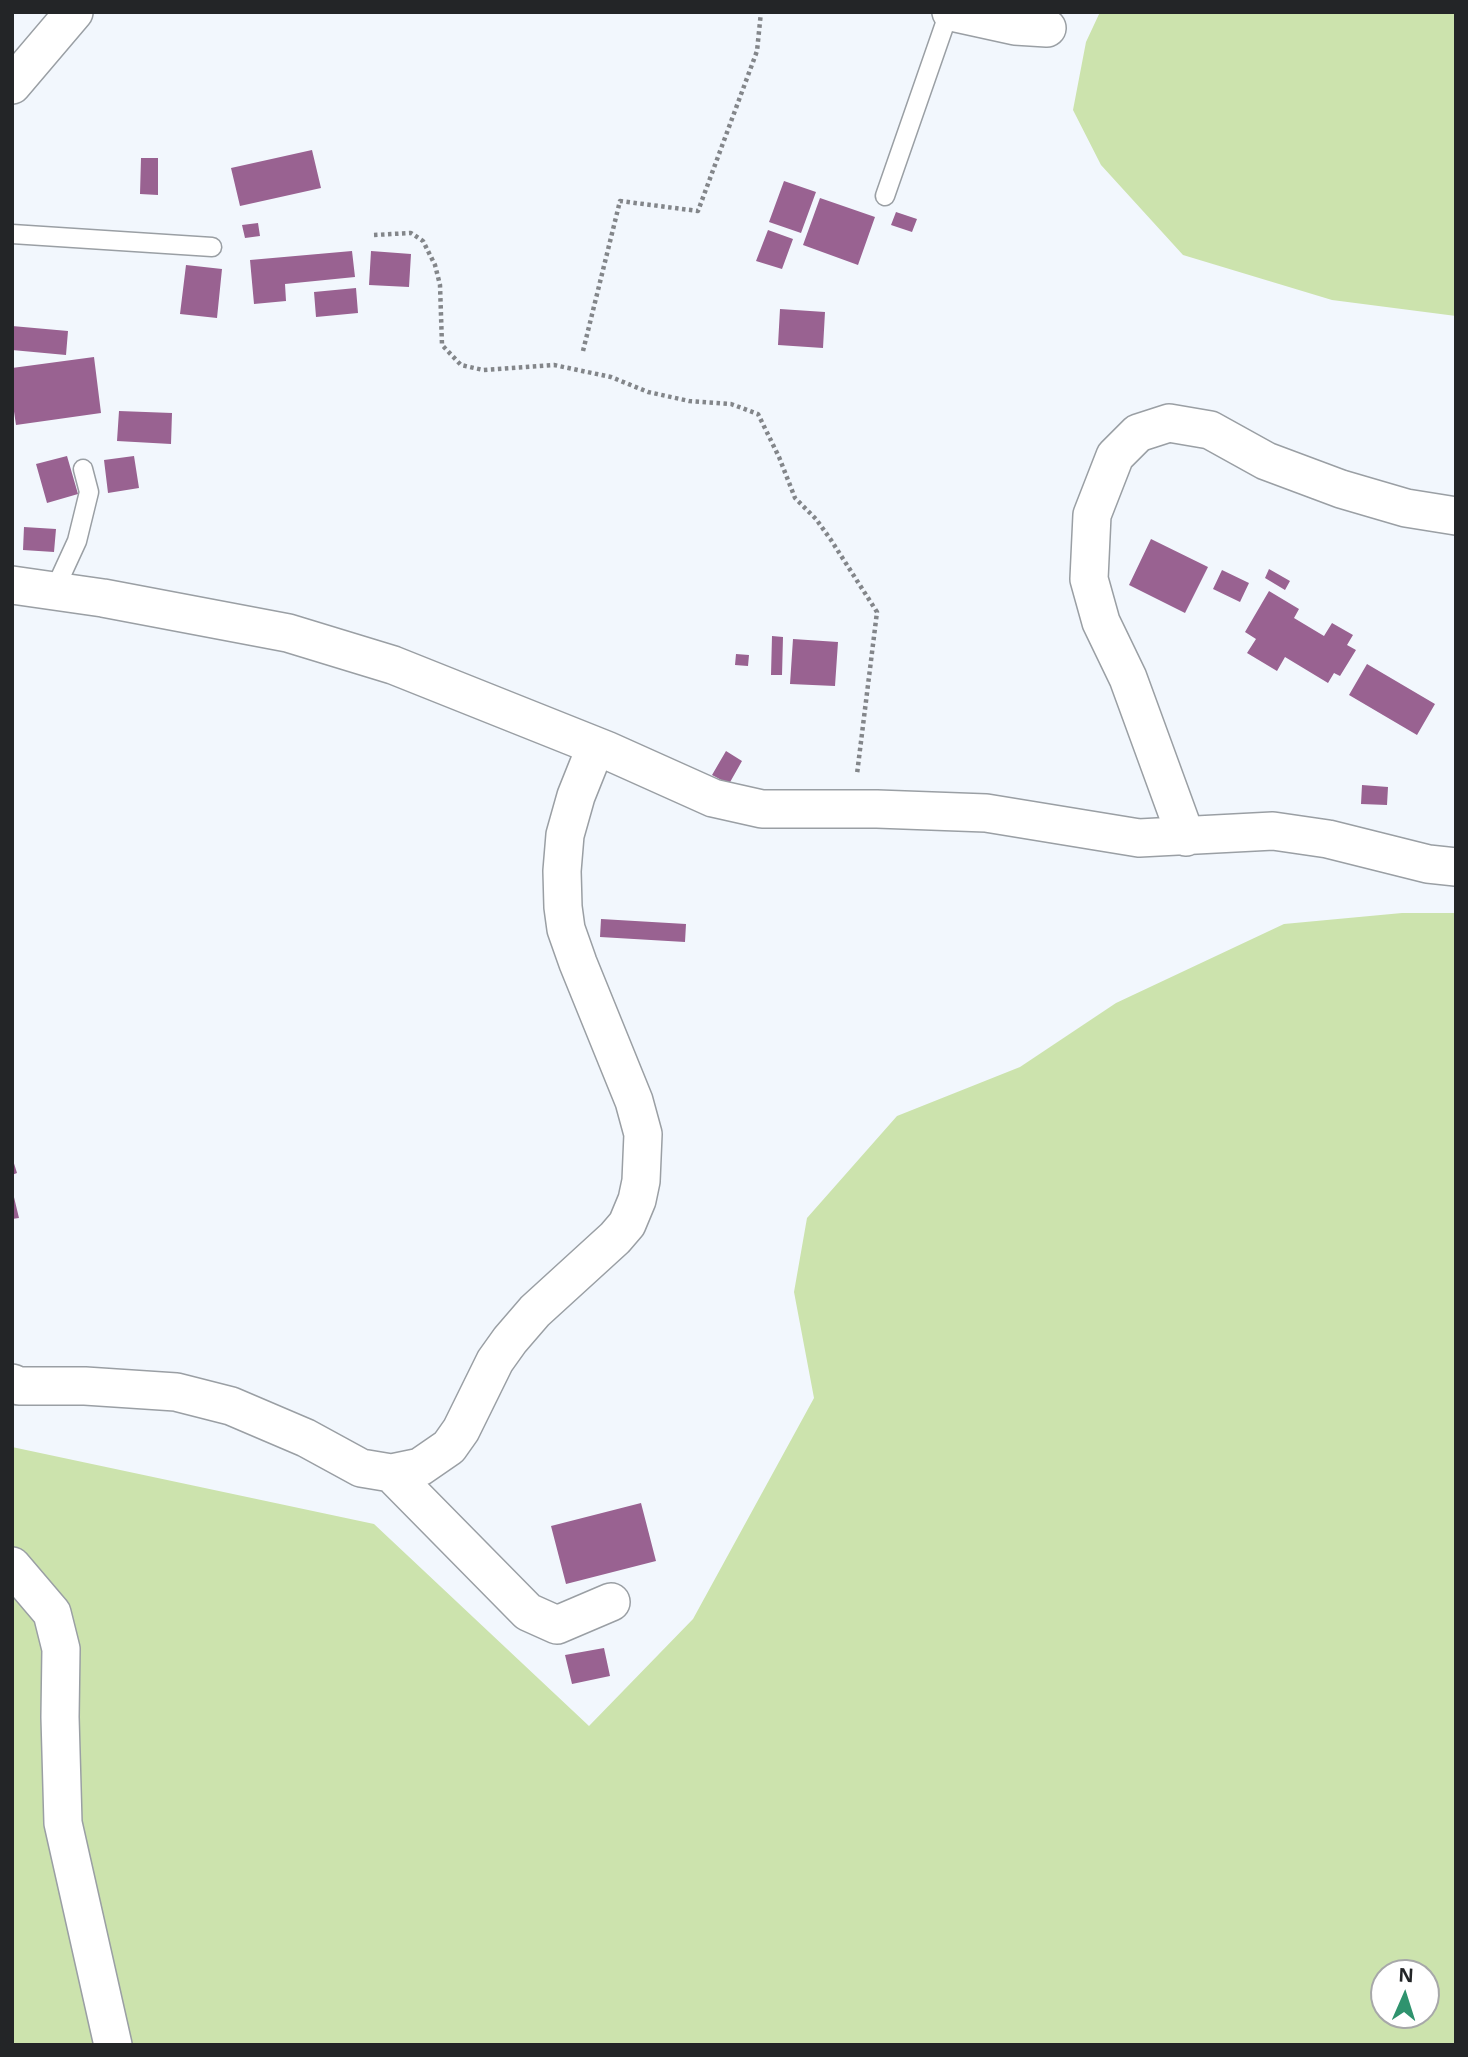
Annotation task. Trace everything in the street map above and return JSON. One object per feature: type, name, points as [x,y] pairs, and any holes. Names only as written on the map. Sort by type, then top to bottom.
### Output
[{"type":"street","points":[[12,85],[74,12]]},
{"type":"street","points":[[950,12],[1016,26],[1047,28]]},
{"type":"street","points":[[1186,837],[1128,678],[1101,622],[1089,579],[1092,515],[1115,456],[1138,433],[1168,423],[1179,424],[1210,430],[1266,461],[1303,477],[1406,508],[1456,516]]},
{"type":"street","points":[[12,585],[288,633],[393,664],[596,746],[713,798],[762,809],[986,813],[1139,838],[1273,831],[1328,838],[1428,864],[1456,867]]},
{"type":"street","points":[[12,1383],[176,1392],[231,1406],[306,1438],[361,1468],[391,1473],[420,1467],[449,1447],[461,1430],[495,1361],[510,1340],[535,1311],[615,1238],[627,1224],[637,1199],[642,1171],[643,1134],[634,1101],[566,929],[563,907],[565,835],[576,796],[596,746]]},
{"type":"street","points":[[391,1473],[528,1612],[557,1625],[611,1602]]},
{"type":"street","points":[[12,1566],[51,1612],[61,1648],[63,1823],[113,2045]]},
{"type":"lane","points":[[886,196],[950,12]]},
{"type":"lane","points":[[12,234],[212,247]]},
{"type":"lane","points":[[54,591],[77,541],[89,492],[83,469]]},
{"type":"path","points":[[583,351],[620,201],[698,211],[757,51],[761,12]]},
{"type":"path","points":[[374,235],[411,233],[423,241],[435,265],[440,285],[442,345],[461,365],[483,370],[554,365],[611,377],[649,393],[689,401],[731,404],[758,414],[795,498],[816,519],[877,612],[853,810]]},
{"type":"green space","points":[[1100,12],[1456,12],[1456,316],[1332,300],[1183,255],[1101,165],[1073,110],[1086,42]]},
{"type":"green space","points":[[1402,913],[1456,913],[1456,2045],[12,2045],[12,1447],[374,1524],[589,1726],[693,1619],[814,1398],[794,1292],[807,1218],[897,1116],[1020,1067],[1116,1003],[1284,924]]},
{"type":"building","points":[[312,150],[321,188],[240,206],[231,168]]},
{"type":"building","points":[[141,158],[158,158],[158,195],[140,194]]},
{"type":"building","points":[[784,181],[816,192],[801,233],[769,222]]},
{"type":"building","points":[[820,198],[875,217],[858,265],[803,245]]},
{"type":"building","points":[[896,212],[917,219],[912,232],[891,225]]},
{"type":"building","points":[[258,223],[260,236],[245,238],[242,225]]},
{"type":"building","points":[[768,230],[793,239],[782,269],[756,261]]},
{"type":"building","points":[[352,251],[355,277],[285,284],[286,301],[254,304],[250,260]]},
{"type":"building","points":[[371,251],[411,254],[409,287],[369,285]]},
{"type":"building","points":[[186,265],[222,269],[217,318],[180,314]]},
{"type":"building","points":[[356,288],[358,313],[316,317],[314,292]]},
{"type":"building","points":[[780,309],[825,312],[823,348],[778,345]]},
{"type":"building","points":[[12,326],[68,331],[66,355],[12,350]]},
{"type":"building","points":[[94,357],[101,413],[16,425],[12,398],[12,368]]},
{"type":"building","points":[[119,411],[172,413],[171,444],[117,441]]},
{"type":"building","points":[[67,456],[78,494],[47,503],[36,464]]},
{"type":"building","points":[[134,456],[139,488],[108,493],[104,460]]},
{"type":"building","points":[[24,527],[56,529],[54,552],[23,550]]},
{"type":"building","points":[[1151,539],[1208,567],[1185,613],[1129,585]]},
{"type":"building","points":[[1269,569],[1290,581],[1285,590],[1265,578]]},
{"type":"building","points":[[1222,570],[1249,583],[1240,602],[1213,589]]},
{"type":"building","points":[[1269,591],[1299,609],[1294,618],[1324,636],[1332,623],[1353,635],[1347,645],[1356,650],[1340,676],[1334,673],[1328,683],[1285,657],[1277,671],[1247,653],[1256,639],[1245,632]]},
{"type":"building","points":[[772,636],[783,637],[782,675],[771,675]]},
{"type":"building","points":[[793,639],[838,642],[835,686],[790,684]]},
{"type":"building","points":[[736,654],[749,655],[748,666],[735,665]]},
{"type":"building","points":[[1367,664],[1435,704],[1417,735],[1349,695]]},
{"type":"building","points":[[726,751],[742,761],[729,784],[712,775]]},
{"type":"building","points":[[1362,785],[1388,787],[1387,805],[1361,804]]},
{"type":"building","points":[[601,919],[686,924],[685,942],[600,937]]},
{"type":"building","points":[[12,1157],[17,1173],[12,1175]]},
{"type":"building","points":[[12,1194],[19,1218],[12,1219]]},
{"type":"building","points":[[641,1503],[656,1561],[566,1584],[551,1526]]},
{"type":"building","points":[[604,1648],[610,1676],[572,1684],[565,1655]]}]
